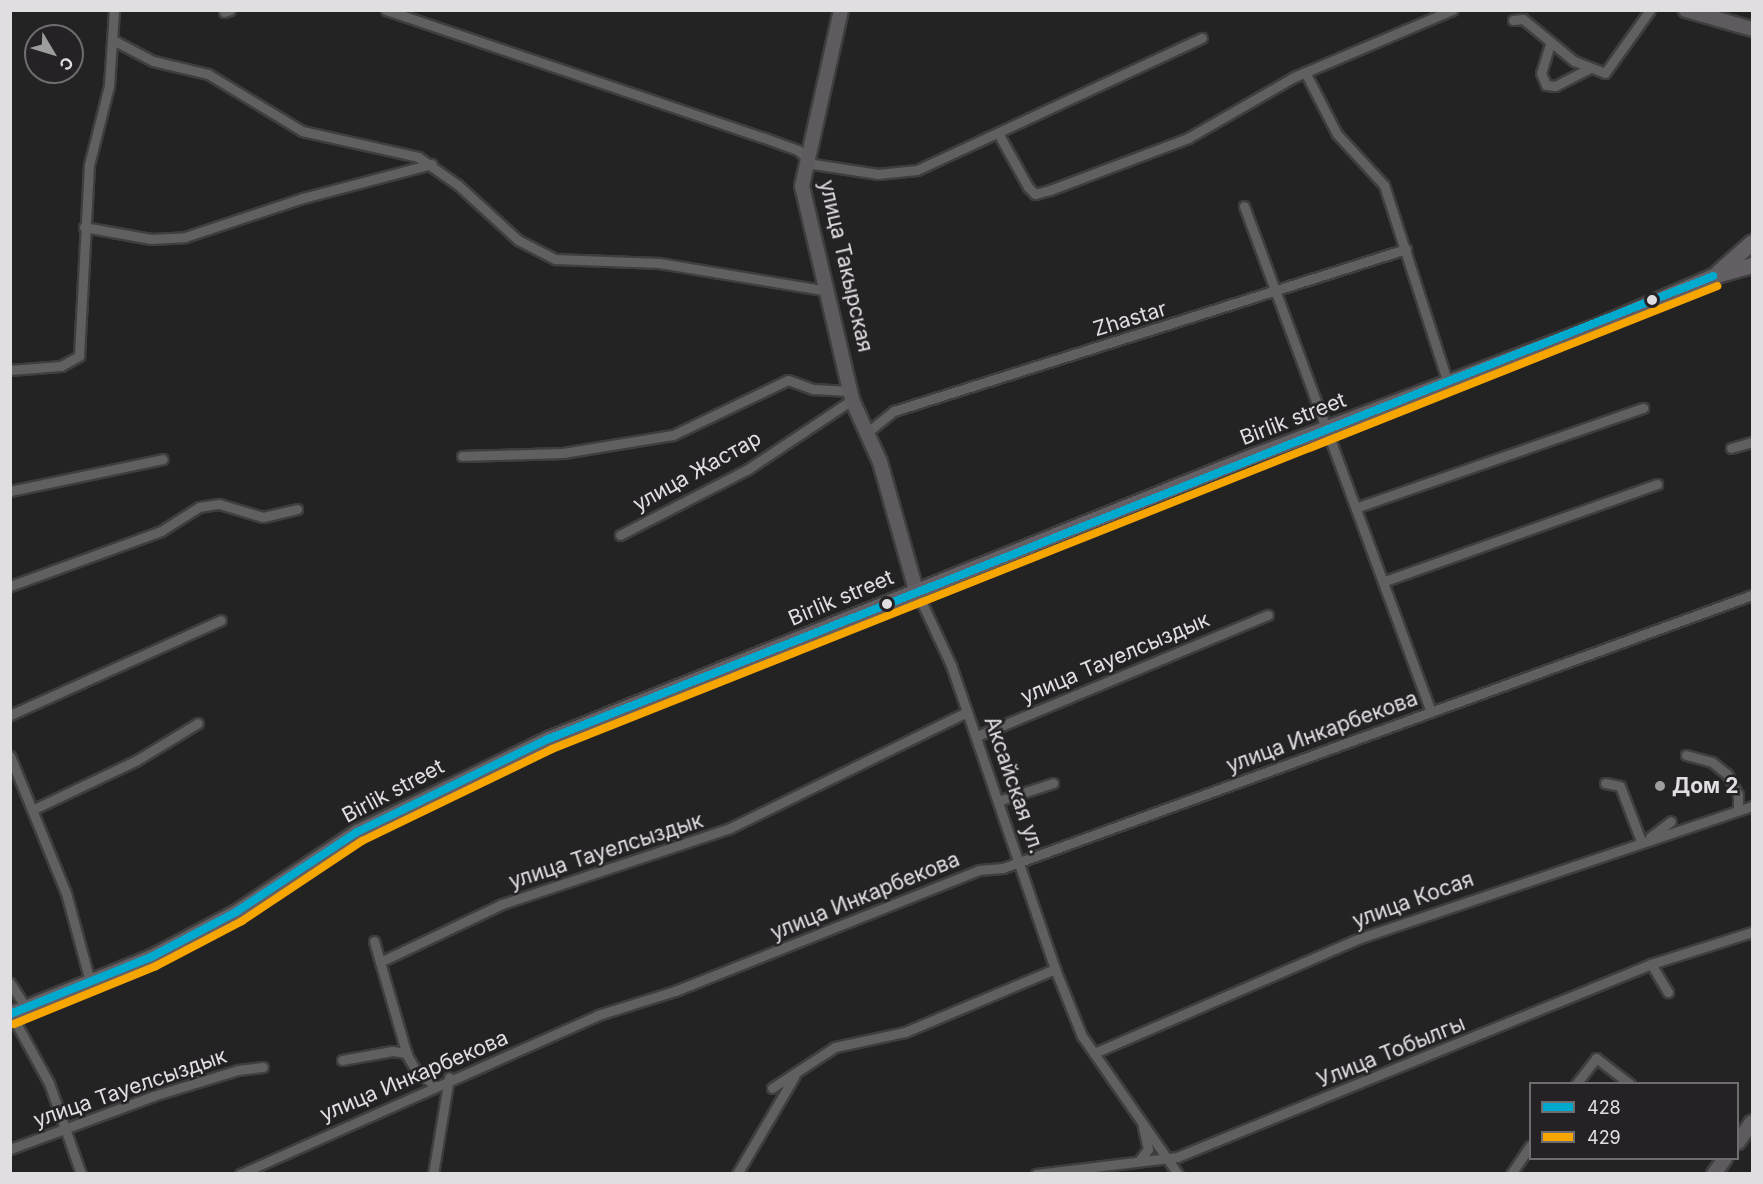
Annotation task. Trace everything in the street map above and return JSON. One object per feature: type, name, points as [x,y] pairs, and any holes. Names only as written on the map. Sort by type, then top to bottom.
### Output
[{"type":"main road","points":[[1713,276],[1752,242]]},
{"type":"main road","points":[[1713,276],[1752,265]]},
{"type":"main road","points":[[1713,276],[1752,273]]},
{"type":"main road","name":"Birlik street","points":[[11,1014],[91,985],[236,912],[357,832],[467,775],[916,590],[1447,380],[1604,323],[1713,276]]},
{"type":"street","points":[[10,369],[61,366],[79,356],[89,165],[109,86],[114,10]]},
{"type":"street","points":[[386,10],[762,137],[798,150],[806,161],[879,174],[917,170],[1202,38]]},
{"type":"street","name":"улица Такырская","points":[[841,10],[802,186],[852,395]]},
{"type":"street","points":[[998,133],[1035,194],[1188,138],[1305,72],[1452,10]]},
{"type":"street","points":[[1513,20],[1532,24],[1550,44],[1590,68],[1605,73],[1613,68],[1650,10]]},
{"type":"street","points":[[1686,10],[1752,29]]},
{"type":"street","points":[[113,40],[153,61],[208,74],[302,131],[348,145],[400,152],[432,164],[518,240],[555,259],[659,264],[828,291]]},
{"type":"street","points":[[1550,44],[1541,73],[1546,85],[1555,86],[1590,68]]},
{"type":"street","points":[[1305,72],[1337,134],[1384,185],[1447,380]]},
{"type":"street","points":[[84,227],[151,239],[185,237],[303,198],[432,164]]},
{"type":"street","points":[[1244,206],[1329,427],[1431,712]]},
{"type":"street","name":"Zhastar","points":[[869,431],[894,411],[1406,249]]},
{"type":"street","points":[[462,456],[563,453],[673,435],[788,380],[813,389],[852,395]]},
{"type":"street","name":"Аксайская ул.","points":[[852,395],[869,431],[916,590],[976,736],[1055,969],[1094,1053],[1178,1173]]},
{"type":"street","name":"улица Жастар","points":[[620,535],[748,469],[852,395]]},
{"type":"street","points":[[1358,507],[1643,408]]},
{"type":"street","points":[[1731,448],[1752,442]]},
{"type":"street","points":[[10,491],[163,459]]},
{"type":"street","points":[[1385,581],[1657,484]]},
{"type":"street","points":[[10,586],[161,531],[199,507],[219,504],[263,517],[297,509]]},
{"type":"street","name":"улица Инкарбекова","points":[[240,1173],[449,1077],[598,1015],[675,991],[979,870],[1017,861],[1752,595]]},
{"type":"street","name":"улица Тауелсыздык","points":[[976,736],[1268,615]]},
{"type":"street","points":[[10,715],[221,620]]},
{"type":"street","name":"улица Тауелсыздык","points":[[380,962],[502,904],[730,828],[967,712]]},
{"type":"street","points":[[34,809],[137,760],[198,723]]},
{"type":"street","points":[[1686,755],[1712,762],[1727,774],[1738,795],[1738,808]]},
{"type":"street","points":[[10,756],[34,809],[66,893],[91,985]]},
{"type":"street","points":[[998,801],[1053,783]]},
{"type":"street","points":[[1605,783],[1620,786],[1643,841],[1671,821]]},
{"type":"street","name":"улица Косая","points":[[1094,1053],[1360,938],[1738,808],[1752,806]]},
{"type":"street","name":"Улица Тобылгы","points":[[1036,1173],[1168,1159],[1651,964],[1752,932]]},
{"type":"street","points":[[374,941],[406,1053],[415,1069],[434,1085]]},
{"type":"street","points":[[1651,964],[1668,992]]},
{"type":"street","points":[[772,1088],[835,1047],[905,1032],[1055,969]]},
{"type":"street","points":[[10,982],[27,1009]]},
{"type":"street","points":[[11,1014],[48,1083],[62,1128],[81,1173]]},
{"type":"street","points":[[342,1060],[392,1051],[406,1053]]},
{"type":"street","points":[[1577,1082],[1596,1058],[1629,1082]]},
{"type":"street","name":"улица Тауелсыздык","points":[[10,1149],[62,1128],[238,1070],[263,1067]]},
{"type":"street","points":[[737,1173],[797,1072]]},
{"type":"street","points":[[432,1173],[449,1077]]},
{"type":"street","points":[[1139,1161],[1148,1149],[1142,1122]]},
{"type":"street","points":[[1739,1139],[1752,1122]]},
{"type":"street","points":[[1511,1173],[1529,1147]]},
{"type":"street","points":[[1714,1173],[1724,1160]]},
{"type":"transit line","name":"428","points":[[10,1014],[151,957],[236,912],[357,832],[548,739],[1713,276]]},
{"type":"transit line","name":"429","points":[[14,1024],[156,966],[242,921],[362,841],[552,749],[1717,286]]},
{"type":"place","name":"Дом 2","points":[[1660,786]]}]
